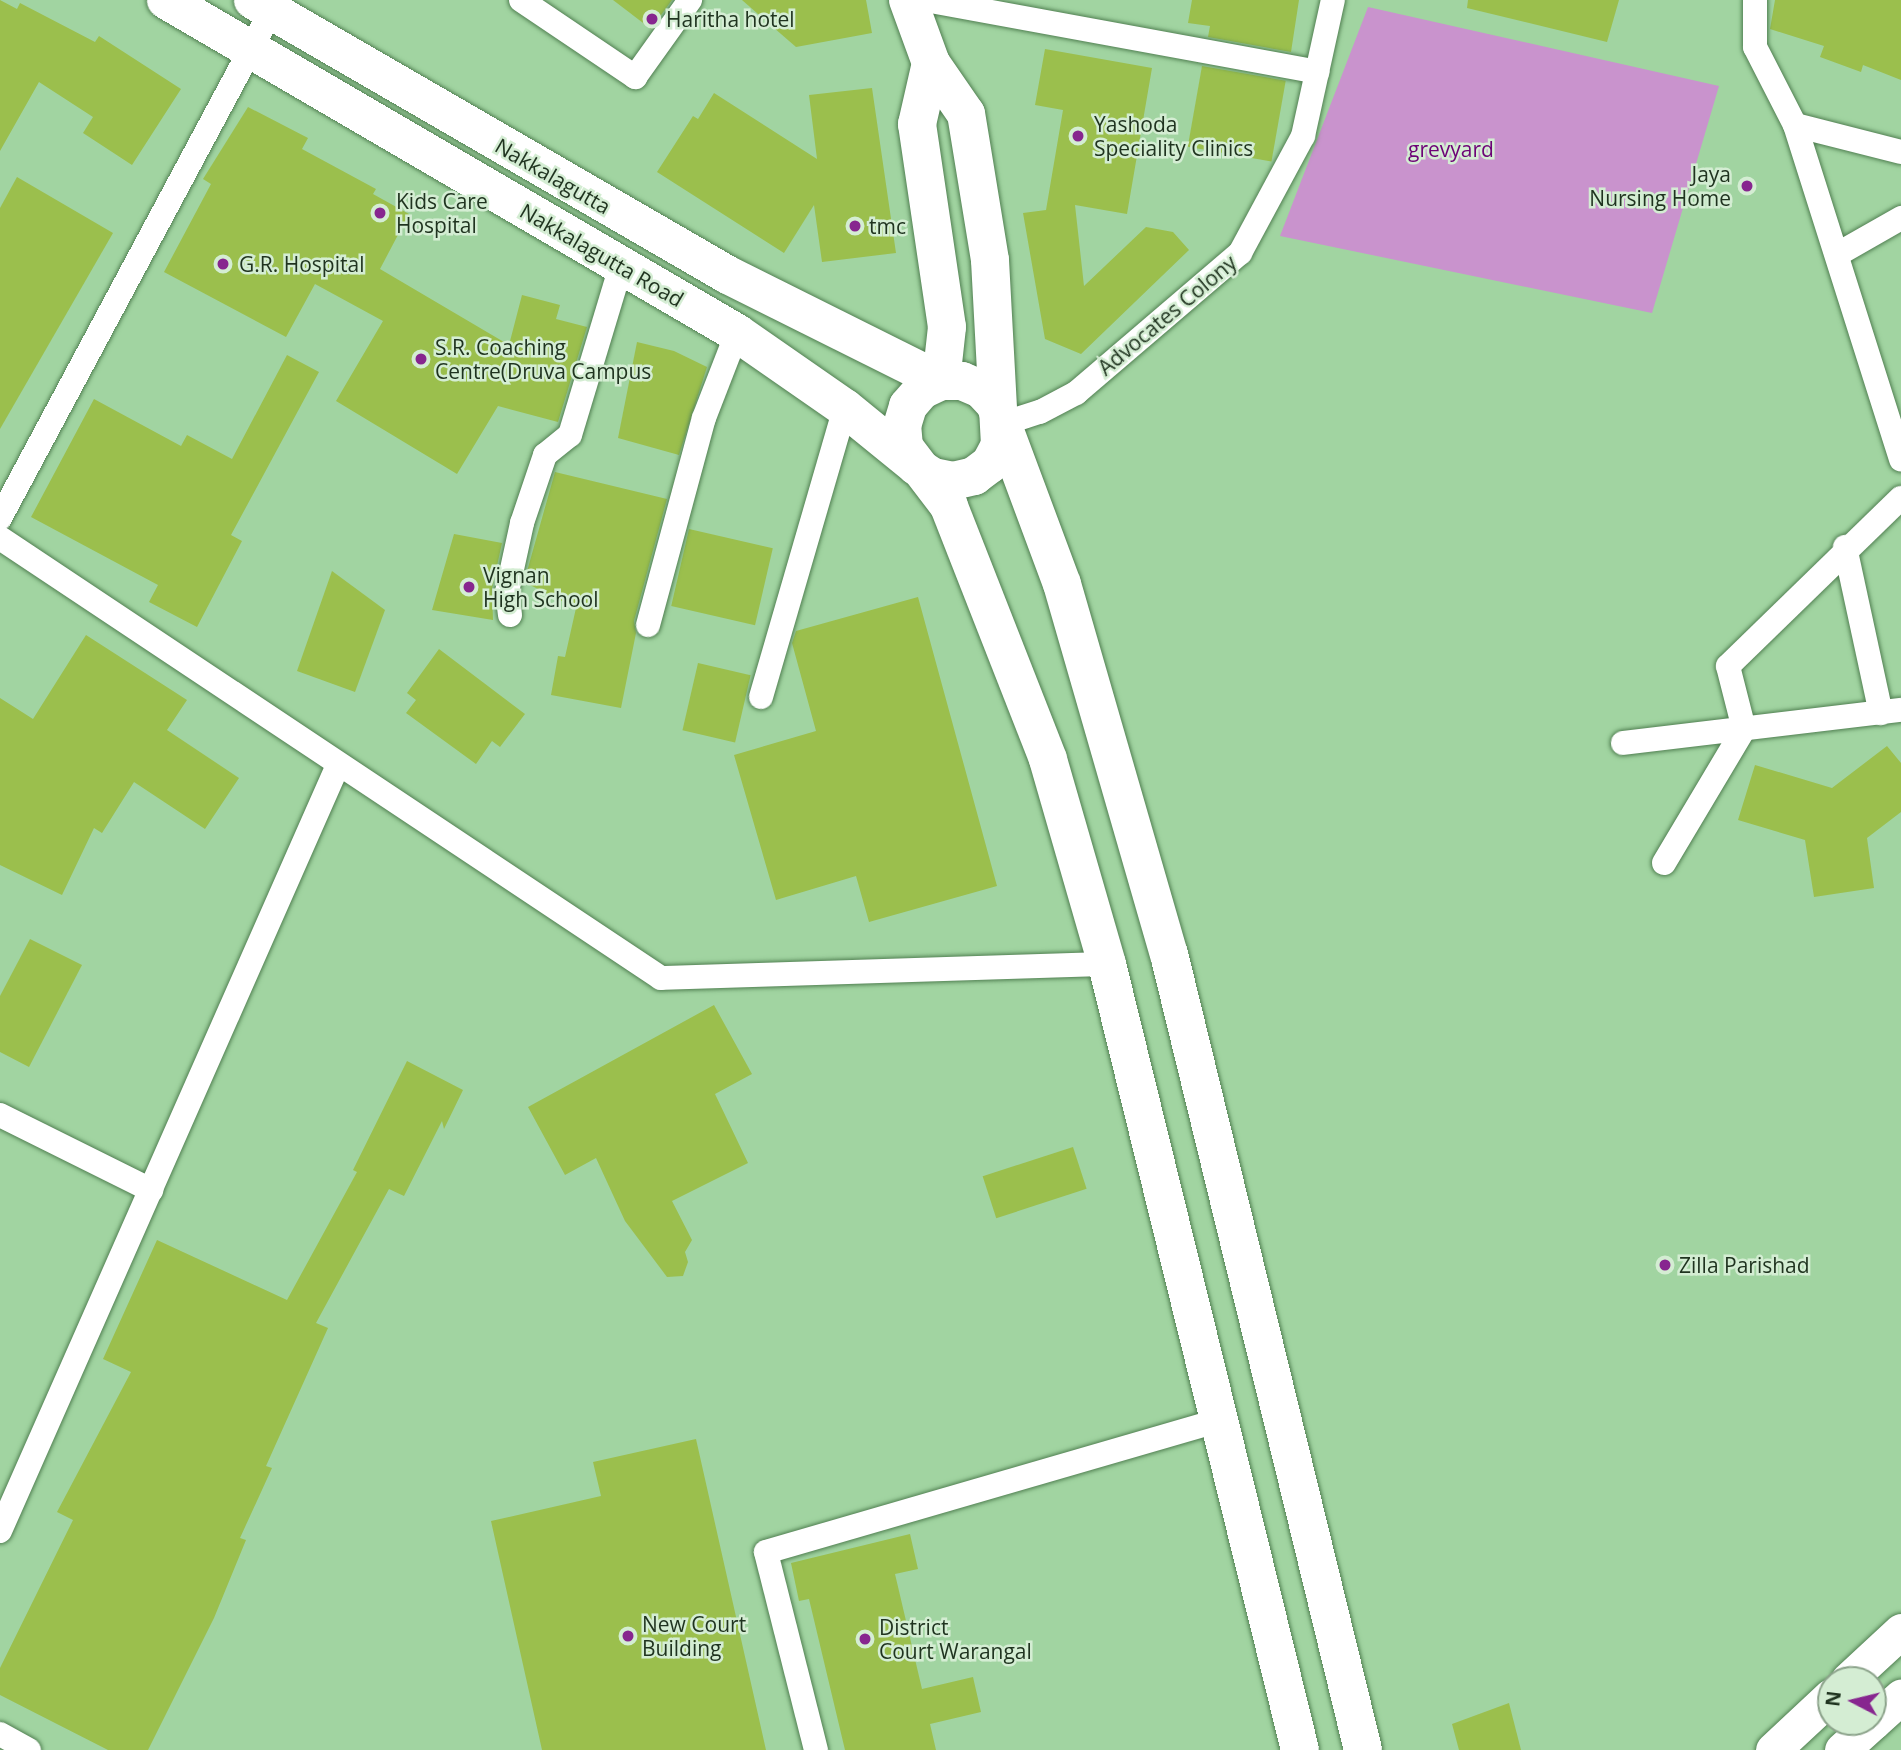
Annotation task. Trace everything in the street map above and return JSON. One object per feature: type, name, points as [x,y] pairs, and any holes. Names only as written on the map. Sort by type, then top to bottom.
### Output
[{"type":"main road","name":"Nakkalagutta Road","points":[[166,0],[250,52],[737,333],[845,408],[915,466]]},
{"type":"main road","points":[[908,0],[931,63],[966,114],[990,260],[1002,424],[1000,445],[990,464],[974,476],[953,481],[933,477],[915,466]]},
{"type":"main road","name":"Nakkalagutta","points":[[267,4],[575,190],[858,341],[941,381]]},
{"type":"main road","points":[[931,63],[918,124],[947,327],[941,381]]},
{"type":"main road","points":[[1300,1750],[1107,964],[1048,759],[949,506],[915,466],[904,447],[905,416],[922,390],[941,381],[962,381],[981,389],[995,404],[1062,584],[1169,954],[1363,1750]]},
{"type":"main road","points":[[1863,1666],[1901,1631]]},
{"type":"main road","points":[[1887,1709],[1901,1696]]},
{"type":"main road","points":[[1773,1750],[1817,1709]]},
{"type":"main road","points":[[1842,1750],[1858,1736]]},
{"type":"street","points":[[521,0],[635,77],[690,0]]},
{"type":"street","points":[[926,0],[1317,72]]},
{"type":"street","name":"Advocates Colony","points":[[1002,424],[1040,412],[1076,393],[1240,253],[1303,136],[1333,0]]},
{"type":"street","points":[[1755,0],[1755,47],[1795,125],[1900,457]]},
{"type":"street","points":[[0,518],[250,52],[267,4]]},
{"type":"street","points":[[1795,125],[1901,152]]},
{"type":"street","points":[[1838,254],[1901,218]]},
{"type":"street","points":[[510,615],[506,592],[523,523],[545,454],[570,435],[621,265]]},
{"type":"street","points":[[648,625],[704,418],[737,333]]},
{"type":"street","points":[[761,696],[845,408]]},
{"type":"street","points":[[1664,863],[1744,729],[1728,666],[1845,547],[1901,498]]},
{"type":"street","points":[[0,538],[661,978],[1107,964]]},
{"type":"street","points":[[1623,743],[1891,712],[1845,547]]},
{"type":"street","points":[[0,1531],[338,765]]},
{"type":"street","points":[[0,1115],[150,1190]]},
{"type":"street","points":[[816,1750],[766,1552],[1218,1421]]},
{"type":"street","points":[[0,1734],[29,1750]]},
{"type":"green space","name":"grevyard","points":[[1368,7],[1719,86],[1652,313],[1280,236]]},
{"type":"building","points":[[0,0],[17,9],[20,3],[95,42],[99,36],[181,89],[132,165],[83,133],[93,117],[39,82],[0,151]]},
{"type":"building","name":"Haritha hotel","points":[[613,0],[672,0],[651,29]]},
{"type":"building","points":[[742,0],[866,0],[872,33],[796,47]]},
{"type":"building","points":[[1192,0],[1299,0],[1291,52],[1208,37],[1210,26],[1188,23]]},
{"type":"building","points":[[1468,0],[1619,0],[1607,42],[1467,8]]},
{"type":"building","points":[[1775,0],[1901,0],[1901,80],[1863,65],[1861,72],[1820,57],[1824,46],[1770,29]]},
{"type":"building","points":[[1045,49],[1152,68],[1127,214],[1075,205],[1084,286],[1146,227],[1173,232],[1189,250],[1081,354],[1045,339],[1023,213],[1046,210],[1063,110],[1035,105]]},
{"type":"building","points":[[1202,66],[1286,81],[1271,162],[1188,147]]},
{"type":"building","points":[[872,88],[896,253],[822,262],[814,205],[784,253],[657,172],[693,116],[698,119],[714,93],[817,159],[809,95]]},
{"type":"building","points":[[248,107],[308,138],[302,149],[376,189],[373,194],[409,214],[380,269],[509,345],[522,295],[560,305],[556,319],[587,327],[558,422],[498,406],[457,474],[336,401],[383,321],[315,284],[286,337],[164,272],[211,184],[203,179]]},
{"type":"building","points":[[17,177],[113,233],[0,429],[0,208]]},
{"type":"building","points":[[637,342],[674,351],[707,367],[679,455],[618,438]]},
{"type":"building","points":[[287,355],[319,372],[231,535],[242,541],[197,627],[149,602],[158,585],[31,517],[94,399],[181,446],[187,435],[232,459]]},
{"type":"building","points":[[555,472],[667,499],[634,621],[636,633],[621,708],[551,695],[558,656],[565,657],[576,608],[524,582]]},
{"type":"building","points":[[689,529],[773,548],[755,625],[671,606]]},
{"type":"building","points":[[454,534],[502,543],[492,589],[493,620],[432,610]]},
{"type":"building","points":[[332,571],[385,610],[355,692],[297,671]]},
{"type":"building","points":[[918,597],[997,886],[869,922],[856,876],[776,900],[734,755],[816,731],[792,643],[796,631]]},
{"type":"building","points":[[86,635],[187,700],[167,730],[239,778],[205,829],[134,782],[102,833],[94,828],[62,895],[0,865],[0,698],[33,719]]},
{"type":"building","points":[[439,649],[525,714],[500,747],[492,741],[476,764],[406,713],[416,700],[407,693]]},
{"type":"building","points":[[698,663],[751,675],[735,742],[682,730]]},
{"type":"building","points":[[1887,746],[1901,763],[1901,812],[1867,838],[1874,888],[1814,897],[1805,840],[1738,820],[1755,765],[1832,788]]},
{"type":"building","points":[[30,939],[82,965],[29,1067],[0,1052],[0,996]]},
{"type":"building","points":[[714,1005],[752,1074],[715,1094],[748,1163],[672,1201],[692,1240],[685,1252],[688,1262],[683,1276],[667,1277],[625,1221],[596,1158],[565,1175],[528,1107]]},
{"type":"building","points":[[407,1061],[463,1090],[444,1129],[442,1121],[404,1196],[389,1189],[316,1323],[328,1328],[266,1466],[272,1468],[240,1538],[246,1540],[214,1618],[148,1750],[108,1750],[0,1695],[0,1668],[73,1520],[57,1512],[131,1372],[103,1359],[157,1240],[287,1300],[357,1172],[353,1170]]},
{"type":"building","points":[[1073,1147],[1087,1189],[996,1218],[983,1176]]},
{"type":"building","name":"New Court Building","points":[[696,1439],[766,1750],[542,1750],[491,1521],[601,1496],[593,1462]]},
{"type":"building","name":"District Court Warangal","points":[[910,1534],[918,1569],[895,1574],[922,1689],[973,1677],[981,1712],[930,1724],[936,1750],[845,1750],[809,1599],[799,1601],[791,1563]]},
{"type":"building","points":[[1509,1703],[1521,1750],[1459,1750],[1452,1724]]},
{"type":"place","name":"Haritha hotel","points":[[652,19]]},
{"type":"place","name":"Yashoda Speciality Clinics","points":[[1078,136]]},
{"type":"place","name":"Jaya Nursing Home","points":[[1747,186]]},
{"type":"place","name":"Kids Care Hospital","points":[[380,213]]},
{"type":"place","name":"tmc","points":[[855,226]]},
{"type":"place","name":"G.R. Hospital","points":[[223,264]]},
{"type":"place","name":"S.R. Coaching Centre(Druva Campus","points":[[421,359]]},
{"type":"place","name":"Vignan High School","points":[[469,587]]},
{"type":"place","name":"Zilla Parishad","points":[[1665,1265]]},
{"type":"place","name":"New Court Building","points":[[628,1636]]},
{"type":"place","name":"District Court Warangal","points":[[865,1639]]}]
